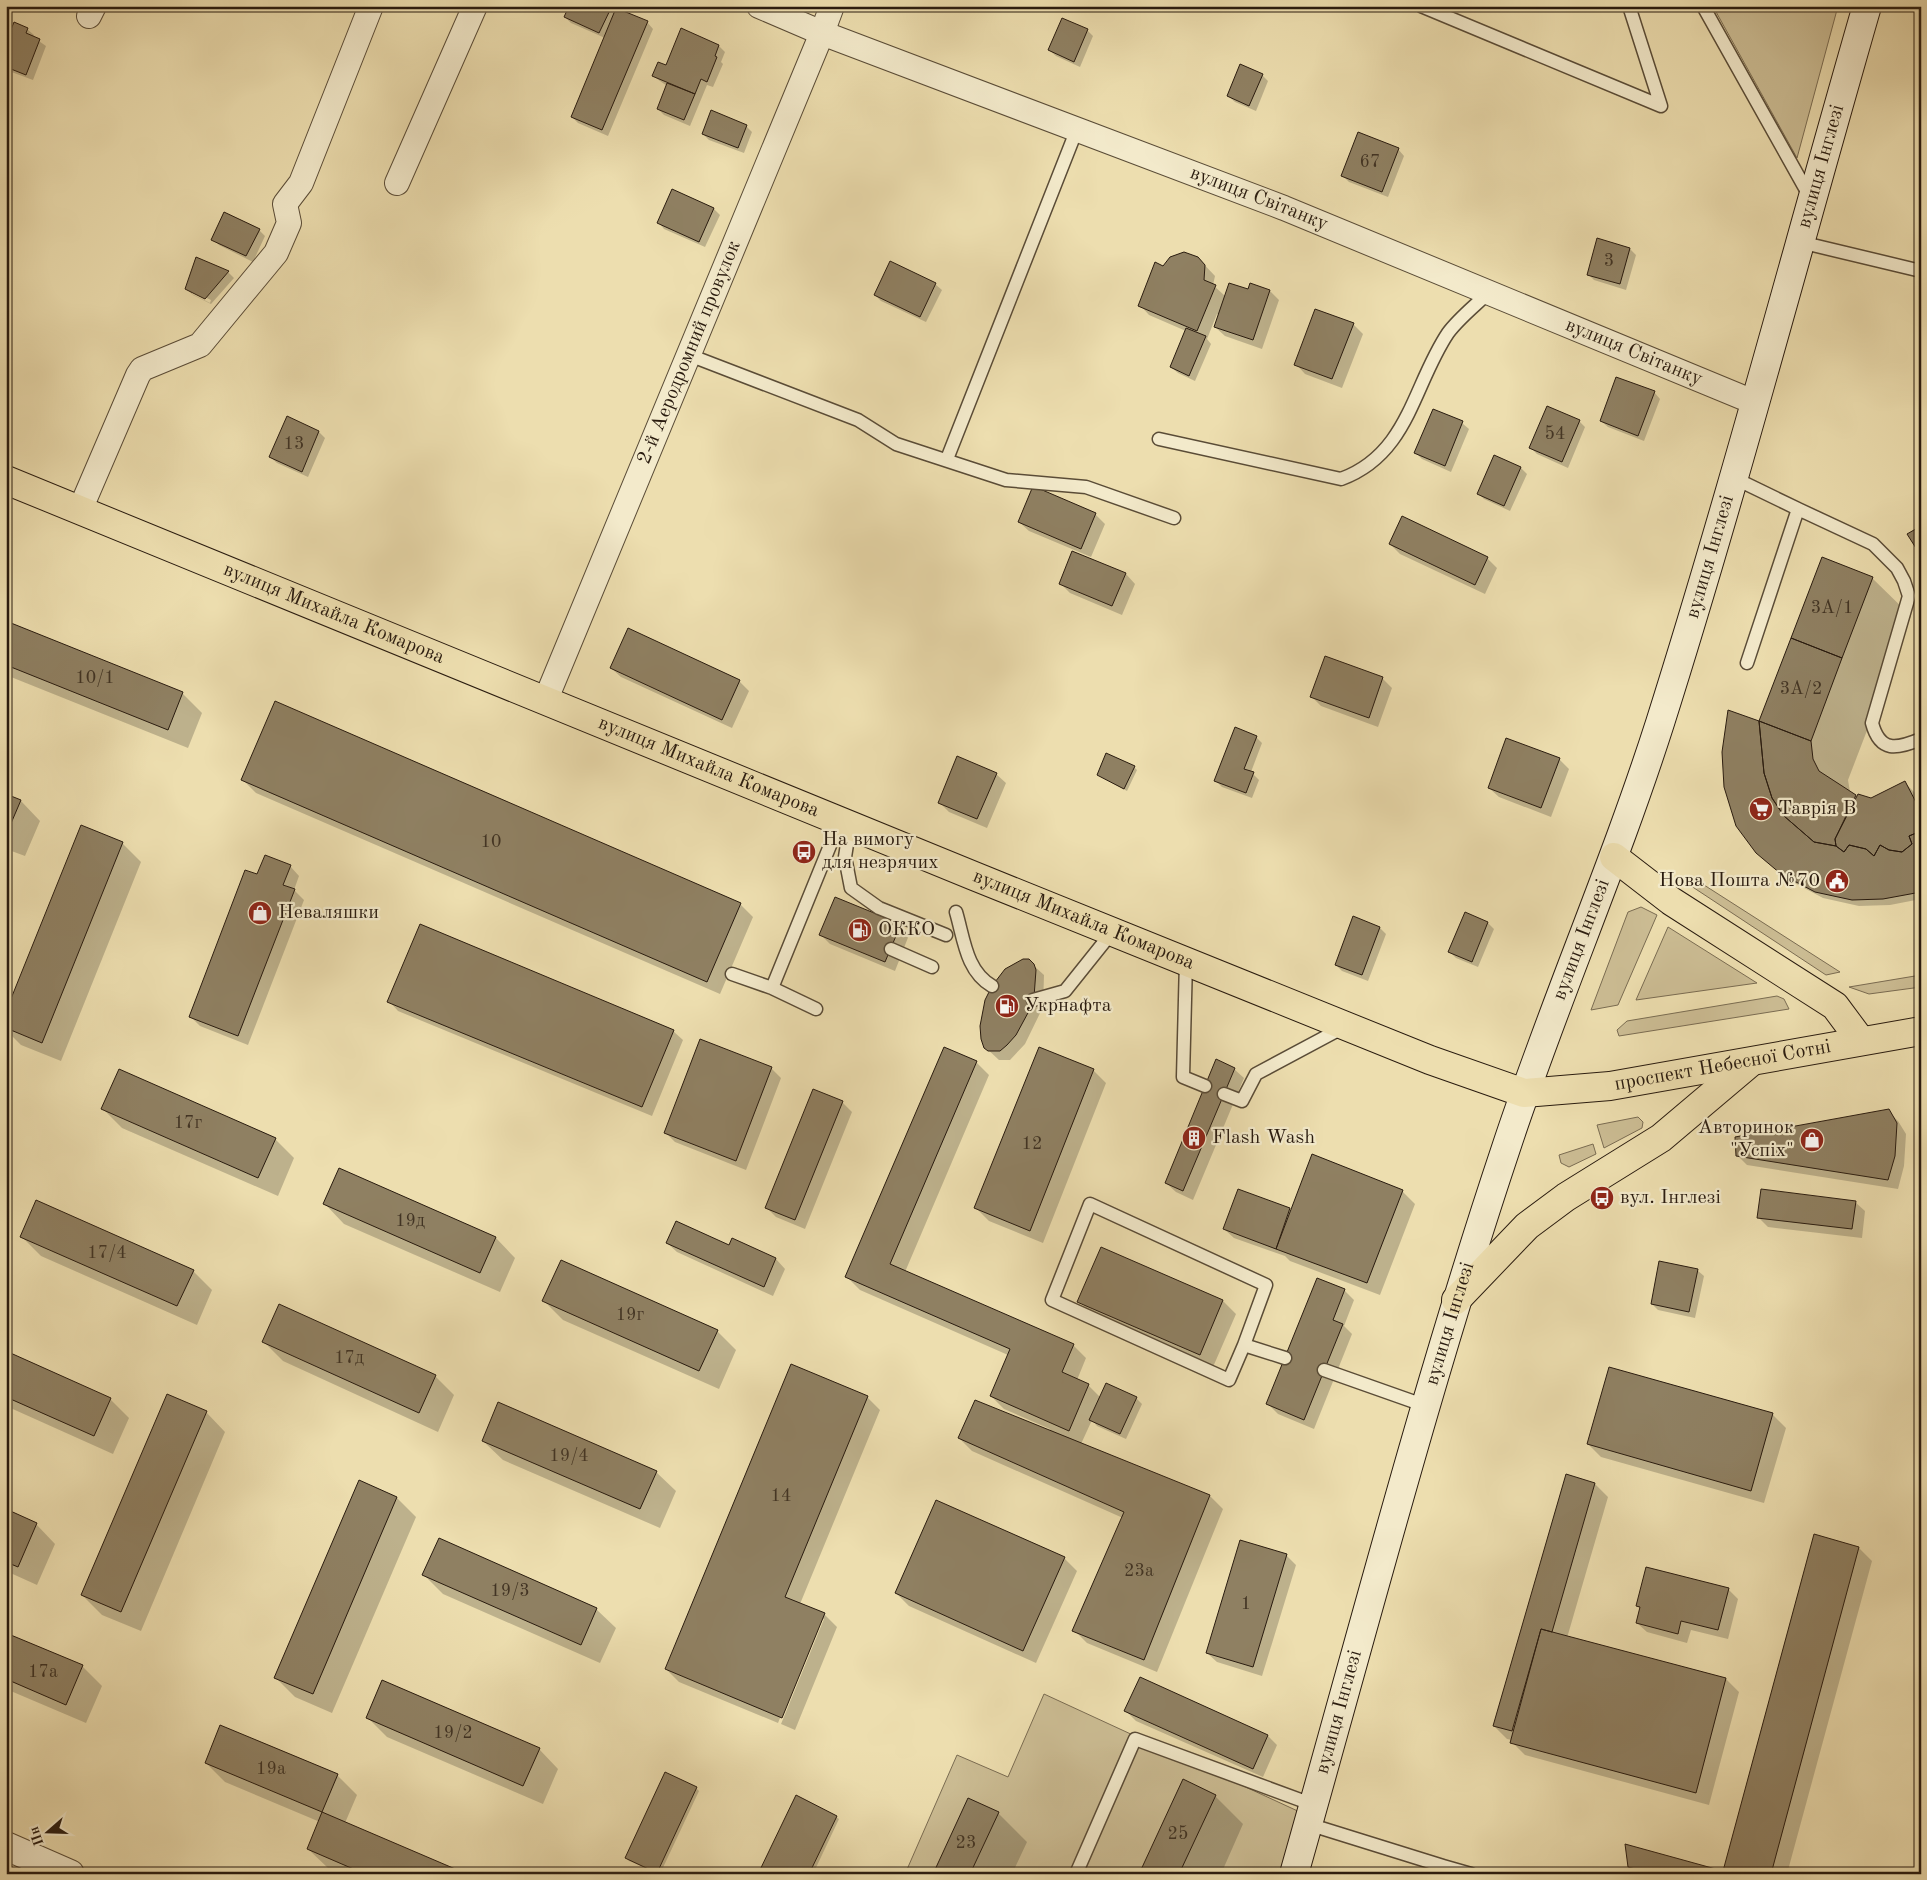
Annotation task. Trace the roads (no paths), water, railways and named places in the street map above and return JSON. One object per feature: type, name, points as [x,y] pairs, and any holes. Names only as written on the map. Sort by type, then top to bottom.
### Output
[{"type":"main road","name":"вулиця Інглезі","points":[[1294,1874],[1456,1300],[1524,1093],[1614,857],[1659,725],[1756,403],[1866,6]]},
{"type":"main road","name":"вулиця Михайла Комарова","points":[[6,480],[1430,1060],[1524,1093]]},
{"type":"main road","points":[[1614,857],[1671,901],[1835,1006],[1861,1040]]},
{"type":"main road","name":"проспект Небесної Сотні","points":[[1524,1093],[1610,1086],[1861,1040],[1921,1031]]},
{"type":"main road","points":[[1456,1300],[1527,1226],[1566,1197],[1660,1138],[1752,1060]]},
{"type":"main road","points":[[6,1846],[70,1874]]},
{"type":"street","points":[[80,510],[142,369],[200,345],[276,252],[289,223],[285,204],[301,183],[371,6]]},
{"type":"street","points":[[397,184],[475,6]]},
{"type":"street","name":"вулиця Світанку","points":[[759,6],[822,34],[1284,208],[1756,403]]},
{"type":"street","name":"2-й Аеродромний провулок","points":[[546,699],[832,6]]},
{"type":"lane","points":[[1421,6],[1661,106],[1629,6]]},
{"type":"lane","points":[[1703,6],[1811,199]]},
{"type":"lane","points":[[947,459],[1077,130]]},
{"type":"lane","points":[[1800,242],[1921,271]]},
{"type":"lane","points":[[1159,439],[1341,478],[1361,471],[1384,451],[1406,420],[1435,355],[1449,331],[1489,292]]},
{"type":"lane","points":[[689,355],[858,420],[896,444],[947,459],[1006,480],[1086,487],[1174,518]]},
{"type":"lane","points":[[1734,478],[1873,544],[1897,568],[1909,596],[1872,723],[1878,738],[1888,746],[1901,747],[1921,739]]},
{"type":"lane","points":[[1747,663],[1798,509]]},
{"type":"lane","points":[[845,823],[845,857],[851,888],[866,905],[879,908],[946,935]]},
{"type":"lane","points":[[772,988],[845,823]]},
{"type":"lane","points":[[956,912],[972,968],[980,979],[992,986]]},
{"type":"lane","points":[[1033,1000],[1065,991],[1113,931]]},
{"type":"lane","points":[[891,949],[932,967]]},
{"type":"lane","points":[[1186,961],[1183,1077],[1205,1086]]},
{"type":"lane","points":[[732,974],[772,988],[816,1009]]},
{"type":"lane","points":[[1224,1094],[1242,1101],[1256,1074],[1346,1026]]},
{"type":"lane","points":[[1090,1204],[1266,1285],[1244,1345],[1229,1380],[1052,1300],[1090,1204]]},
{"type":"lane","points":[[1244,1345],[1285,1358]]},
{"type":"lane","points":[[1324,1370],[1426,1406]]},
{"type":"lane","points":[[1076,1874],[1135,1739],[1442,1870],[1471,1874]]},
{"type":"place","name":"Таврія В","points":[[1761,809]]},
{"type":"place","name":"На вимогу для незрячих","points":[[804,852]]},
{"type":"place","name":"Нова Пошта №70","points":[[1837,881]]},
{"type":"place","name":"Неваляшки","points":[[260,913]]},
{"type":"place","name":"ОККО","points":[[860,930]]},
{"type":"place","name":"Укрнафта","points":[[1007,1006]]},
{"type":"place","name":"Flash Wash","points":[[1194,1138]]},
{"type":"place","name":"Авторинок \"Успіх\"","points":[[1812,1140]]},
{"type":"place","name":"вул. Інглезі","points":[[1602,1198]]}]
